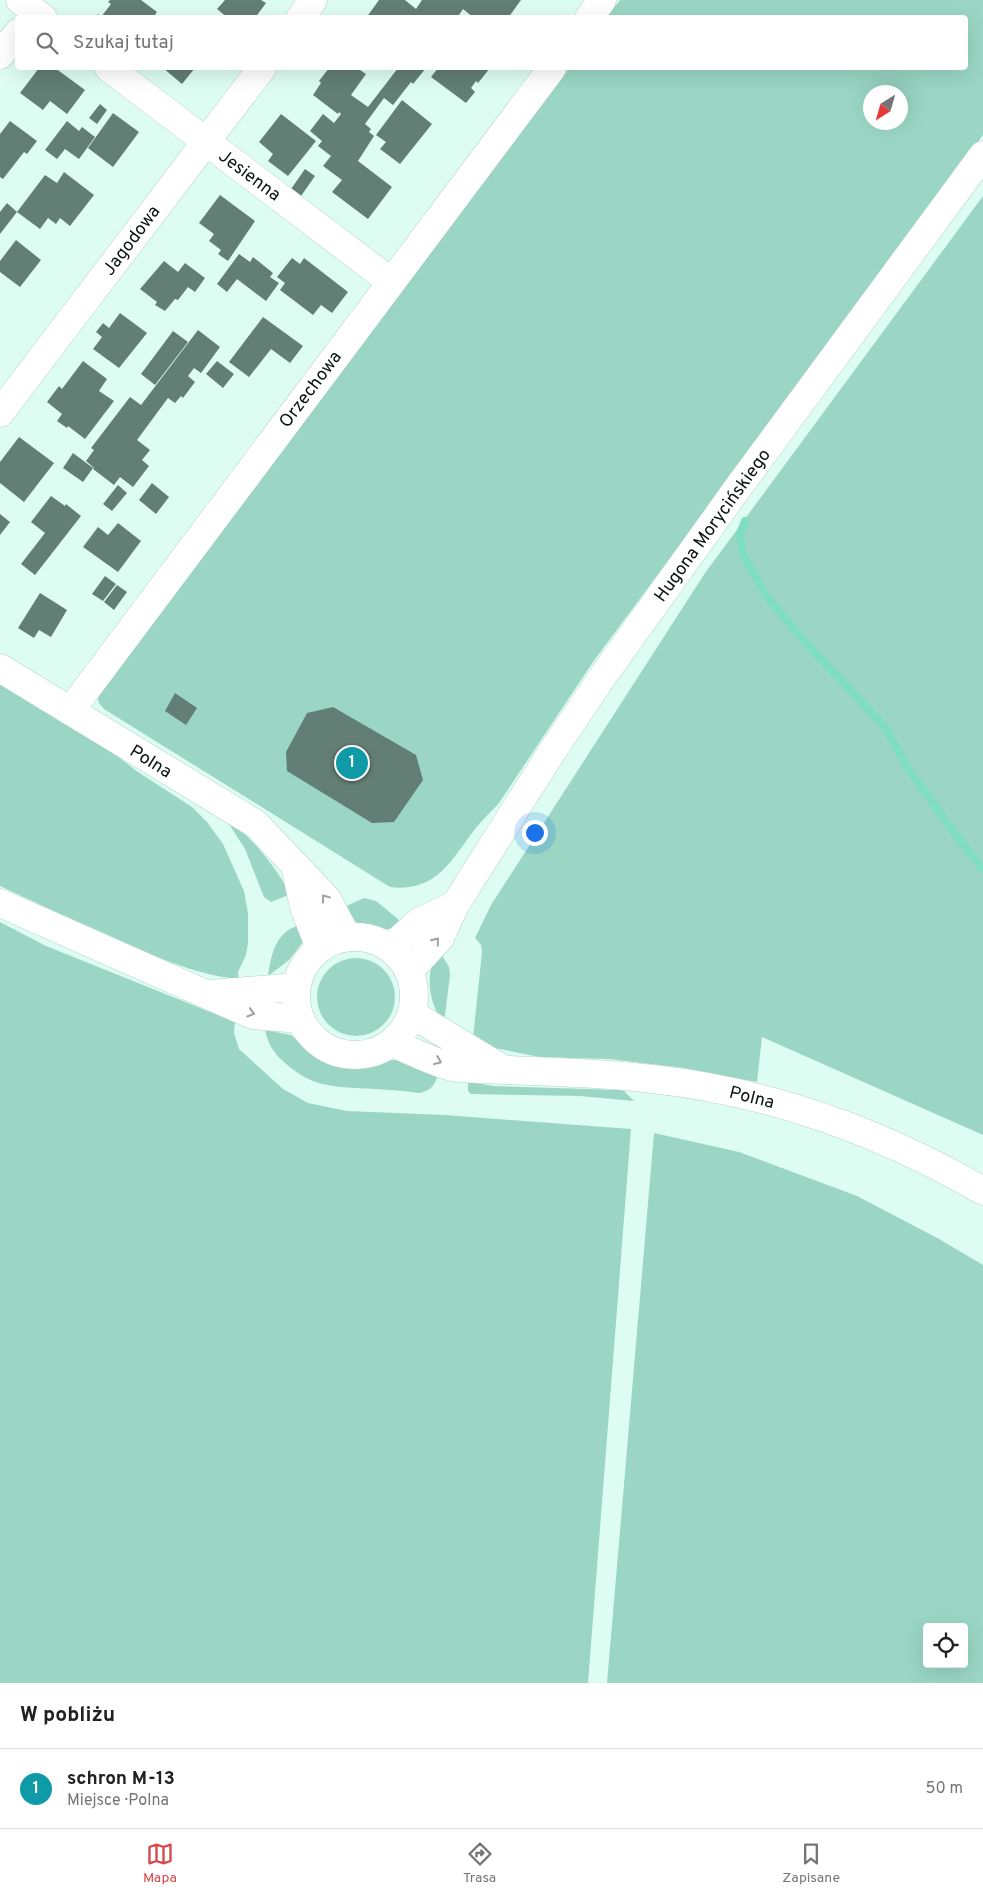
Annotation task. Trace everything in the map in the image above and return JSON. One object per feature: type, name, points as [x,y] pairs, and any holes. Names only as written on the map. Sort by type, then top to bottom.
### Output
[{"type":"street","points":[[302,15],[313,0]]},
{"type":"street","points":[[591,15],[602,0]]},
{"type":"street","points":[[0,55],[15,37]]},
{"type":"street","name":"Jesienna","points":[[112,70],[390,282]]},
{"type":"street","name":"Jagodowa","points":[[0,413],[260,70]]},
{"type":"street","name":"Orzechowa","points":[[70,711],[550,70]]},
{"type":"street","name":"Hugona Morycińskiego","points":[[409,971],[440,938],[455,905],[553,750],[603,676],[737,489],[983,155]]},
{"type":"street","name":"Polna","points":[[0,668],[256,824],[327,899],[347,937]]},
{"type":"street","points":[[295,864],[304,907],[320,948]]},
{"type":"street","points":[[0,903],[253,1015],[300,1020]]},
{"type":"street","points":[[390,948],[419,922],[455,905]]},
{"type":"street","points":[[347,937],[362,937],[377,941],[390,948],[401,958],[409,971],[414,993],[412,1014],[404,1030],[393,1043],[377,1052],[359,1056],[340,1054],[323,1047],[309,1035],[300,1020],[295,1004],[296,987],[300,972],[309,958],[320,948],[333,941],[347,937]]},
{"type":"street","points":[[207,994],[296,987]]},
{"type":"street","name":"Polna","points":[[412,1014],[503,1069]]},
{"type":"street","name":"Polna","points":[[393,1043],[452,1066],[650,1078],[690,1083],[742,1094],[810,1112],[881,1139],[948,1171],[983,1191]]},
{"type":"green space","points":[[620,0],[983,0],[983,135],[593,662],[499,803],[480,823],[453,859],[433,878],[421,884],[407,887],[390,887],[104,709],[99,703],[96,689],[567,70],[968,70],[968,15],[609,15]]},
{"type":"green space","points":[[983,196],[983,1135],[762,1037],[757,1082],[684,1068],[609,1059],[539,1057],[495,1048],[473,1038],[482,952],[481,945],[475,938],[491,905],[705,573]]},
{"type":"green space","points":[[0,682],[104,746],[138,772],[192,807],[207,822],[223,844],[244,891],[248,913],[248,943],[246,955],[238,972],[239,979],[205,973],[172,963],[0,886]]},
{"type":"green space","points":[[224,816],[262,852],[291,894],[271,902],[264,897],[245,849]]},
{"type":"green space","points":[[364,898],[376,901],[404,924],[392,929],[378,929],[364,926],[353,920],[342,908]]},
{"type":"green space","points":[[0,922],[46,946],[235,1022],[234,1033],[239,1049],[283,1089],[308,1103],[347,1111],[445,1115],[631,1129],[588,1683],[0,1683]]},
{"type":"green space","points":[[297,926],[303,942],[289,960],[268,976],[275,946],[284,934]]},
{"type":"green space","points":[[440,952],[449,967],[450,975],[444,1023],[433,1004],[430,988],[430,973]]},
{"type":"green space","points":[[348,958],[364,958],[378,964],[389,975],[395,989],[395,1005],[389,1019],[378,1030],[364,1036],[348,1036],[334,1030],[323,1019],[317,1005],[317,989],[323,975],[334,964]]},
{"type":"green space","points":[[265,1030],[291,1035],[317,1056],[337,1065],[360,1068],[393,1060],[402,1061],[438,1073],[437,1077],[430,1089],[419,1093],[343,1087],[316,1082],[300,1075],[280,1059],[272,1048]]},
{"type":"green space","points":[[468,1082],[494,1086],[620,1090],[624,1091],[634,1101],[580,1096],[471,1094],[468,1091]]},
{"type":"green space","points":[[654,1133],[739,1152],[857,1196],[939,1239],[983,1265],[983,1683],[607,1683]]},
{"type":"building","points":[[110,0],[141,0],[157,12],[155,15],[103,15],[111,4],[108,2]]},
{"type":"building","points":[[225,0],[261,0],[266,3],[257,15],[224,15],[217,9]]},
{"type":"building","points":[[379,0],[405,0],[416,9],[422,0],[521,0],[510,15],[470,15],[463,9],[459,15],[368,15]]},
{"type":"building","points":[[37,70],[58,70],[85,90],[67,114],[50,101],[43,110],[20,93]]},
{"type":"building","points":[[165,70],[193,70],[182,84]]},
{"type":"building","points":[[327,70],[360,70],[366,74],[351,95],[368,107],[396,70],[424,70],[413,84],[411,82],[393,105],[384,98],[365,124],[371,129],[369,132],[374,136],[358,161],[392,187],[368,219],[332,192],[342,180],[323,166],[331,156],[318,146],[322,141],[310,131],[323,114],[334,123],[341,114],[339,112],[338,114],[313,95],[321,83],[319,81]]},
{"type":"building","points":[[436,70],[488,70],[478,83],[476,81],[471,88],[475,92],[466,103],[431,77]]},
{"type":"building","points":[[402,100],[432,124],[400,164],[380,149],[386,142],[376,135]]},
{"type":"building","points":[[100,104],[107,110],[97,124],[89,118]]},
{"type":"building","points":[[113,113],[139,132],[113,167],[88,148]]},
{"type":"building","points":[[281,114],[316,141],[288,176],[268,161],[273,154],[259,142]]},
{"type":"building","points":[[10,121],[37,141],[27,154],[24,152],[3,179],[0,177],[0,134]]},
{"type":"building","points":[[67,121],[79,131],[82,127],[95,137],[79,159],[65,149],[57,159],[45,150]]},
{"type":"building","points":[[305,169],[315,176],[301,196],[291,189]]},
{"type":"building","points":[[64,172],[94,195],[70,226],[60,218],[56,224],[48,218],[40,229],[17,212],[45,175],[57,183]]},
{"type":"building","points":[[220,195],[255,221],[228,261],[218,254],[221,250],[209,241],[214,234],[199,223]]},
{"type":"building","points":[[7,203],[17,212],[0,234],[0,212]]},
{"type":"building","points":[[16,240],[41,260],[20,287],[0,272],[0,261]]},
{"type":"building","points":[[239,254],[250,262],[253,257],[273,273],[270,277],[279,283],[266,301],[237,279],[227,292],[217,284]]},
{"type":"building","points":[[292,258],[300,264],[304,258],[348,292],[332,313],[321,305],[313,315],[280,290],[285,283],[277,277]]},
{"type":"building","points":[[164,261],[178,272],[185,263],[205,278],[195,292],[188,287],[178,300],[175,299],[165,311],[155,305],[157,302],[140,289]]},
{"type":"building","points":[[120,313],[147,333],[119,368],[93,349],[102,337],[96,332],[103,323],[109,328]]},
{"type":"building","points":[[263,317],[303,346],[290,363],[271,349],[249,377],[229,362]]},
{"type":"building","points":[[198,330],[220,347],[201,373],[194,368],[188,376],[195,382],[183,398],[181,396],[175,403],[168,398],[137,440],[150,450],[142,460],[149,466],[133,487],[120,477],[114,485],[93,469],[86,461],[94,450],[91,448],[130,397],[141,405]]},
{"type":"building","points":[[173,331],[188,342],[155,385],[141,374]]},
{"type":"building","points":[[83,361],[107,379],[99,391],[114,401],[85,439],[68,426],[67,428],[57,421],[62,414],[47,402],[59,386],[62,389]]},
{"type":"building","points":[[217,361],[234,374],[223,388],[206,374]]},
{"type":"building","points":[[19,437],[54,463],[24,502],[0,483],[0,462]]},
{"type":"building","points":[[73,453],[93,468],[83,482],[63,468]]},
{"type":"building","points":[[152,483],[169,497],[156,514],[139,500]]},
{"type":"building","points":[[118,485],[127,493],[112,511],[103,504]]},
{"type":"building","points":[[51,496],[65,506],[66,504],[81,516],[35,575],[21,564],[45,533],[31,522]]},
{"type":"building","points":[[0,514],[10,522],[0,535]]},
{"type":"building","points":[[118,523],[141,541],[118,572],[83,547],[98,527],[108,535]]},
{"type":"building","points":[[105,576],[116,584],[103,601],[92,594]]},
{"type":"building","points":[[117,585],[127,592],[114,610],[104,602]]},
{"type":"building","points":[[40,593],[67,610],[51,637],[39,630],[34,638],[18,628]]},
{"type":"building","points":[[175,693],[197,708],[186,725],[165,711]]},
{"type":"building","points":[[333,707],[416,755],[423,780],[394,822],[372,823],[287,771],[286,752],[307,713]]},
{"type":"waterway","points":[[745,521],[740,534],[743,554],[767,597],[806,643],[885,727],[907,767],[955,834],[983,869]]},
{"type":"place","name":"schron M-13","points":[[352,763]]}]
